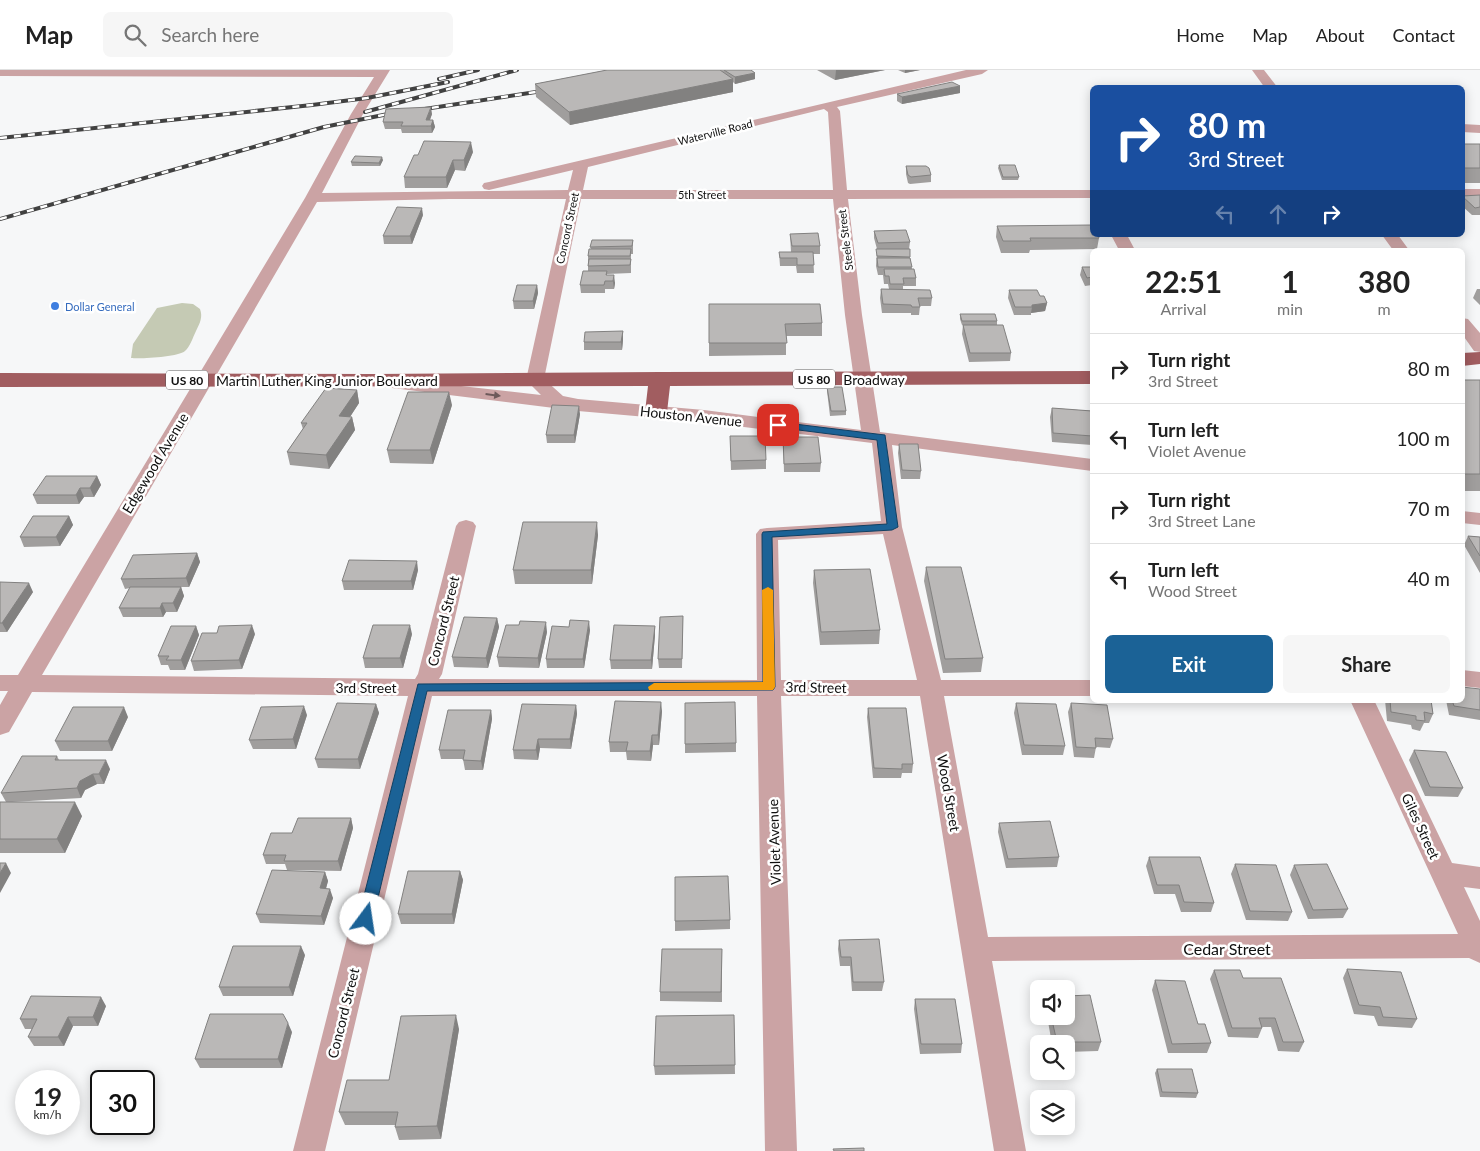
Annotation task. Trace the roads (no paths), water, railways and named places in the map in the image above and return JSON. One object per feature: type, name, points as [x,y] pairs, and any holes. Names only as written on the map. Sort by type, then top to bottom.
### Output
[{"type":"main road","points":[[1465,360],[1480,358]]},
{"type":"main road","name":"Broadway","points":[[534,380],[1090,378]]},
{"type":"main road","name":"Martin Luther King Junior Boulevard","points":[[0,380],[534,380]]},
{"type":"main road","points":[[656,412],[660,380]]},
{"type":"street","name":"Waterville Road","points":[[449,195],[982,70]]},
{"type":"street","points":[[1258,70],[1270,85]]},
{"type":"street","points":[[0,72],[383,71]]},
{"type":"street","name":"Edgewood Avenue","points":[[0,726],[312,198],[357,114],[383,71]]},
{"type":"street","name":"Steele Street","points":[[827,105],[834,112],[839,193],[861,379]]},
{"type":"street","points":[[1465,128],[1480,129]]},
{"type":"street","name":"Concord Street","points":[[534,380],[581,164]]},
{"type":"street","points":[[1465,193],[1480,193]]},
{"type":"street","name":"5th Street","points":[[312,198],[449,195],[1090,194]]},
{"type":"street","points":[[1391,237],[1400,248]]},
{"type":"street","points":[[1465,326],[1480,346]]},
{"type":"street","name":"Wood Street","points":[[861,379],[876,437],[892,527],[931,689],[977,949],[1010,1151]]},
{"type":"street","name":"Houston Avenue","points":[[534,380],[557,400],[578,405],[876,437],[1090,465]]},
{"type":"street","points":[[375,381],[578,405]]},
{"type":"street","points":[[1465,517],[1480,519]]},
{"type":"street","name":"Concord Street","points":[[309,1151],[422,687],[430,674],[466,526]]},
{"type":"street","name":"Violet Avenue","points":[[781,1151],[767,534],[892,527]]},
{"type":"street","points":[[1465,678],[1480,680]]},
{"type":"street","name":"3rd Street","points":[[0,683],[422,687],[1090,688]]},
{"type":"street","name":"Giles Street","points":[[1363,703],[1479,949]]},
{"type":"street","points":[[1442,872],[1480,878]]},
{"type":"street","name":"Cedar Street","points":[[977,949],[1479,949]]},
{"type":"railway","points":[[439,79],[478,70]]},
{"type":"railway","points":[[365,112],[517,70]]},
{"type":"railway","points":[[0,138],[312,105],[367,98],[448,82]]},
{"type":"railway","points":[[418,110],[549,90]]},
{"type":"railway","points":[[0,219],[324,127],[398,112]]},
{"type":"place","name":"Dollar General","points":[[55,306]]}]
